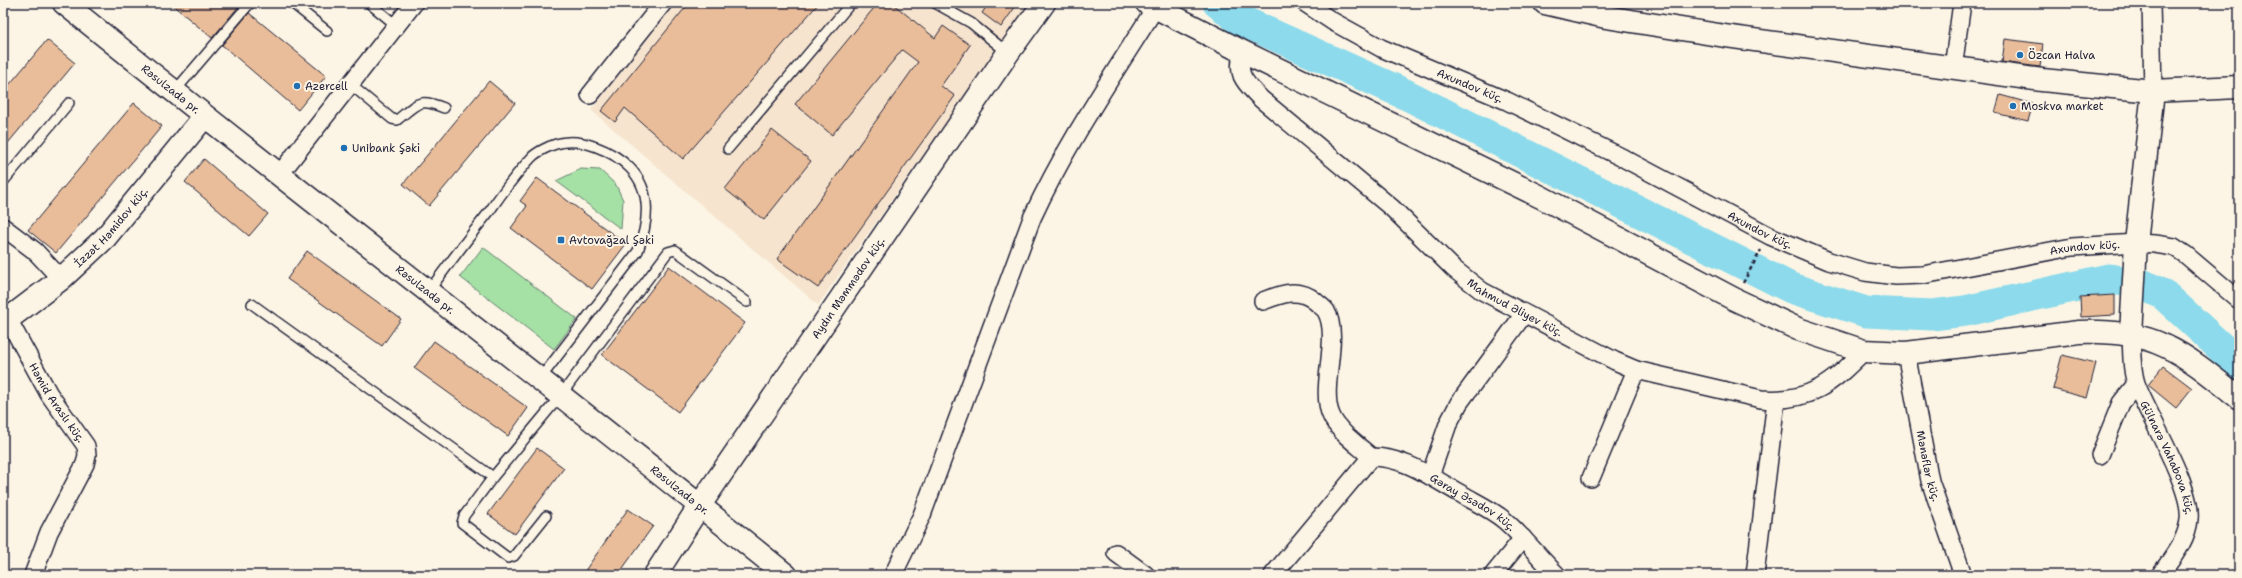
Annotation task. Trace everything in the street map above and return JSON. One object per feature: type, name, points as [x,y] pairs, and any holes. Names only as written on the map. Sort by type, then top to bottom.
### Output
[{"type":"street","name":"Rəsulzadə pr.","points":[[64,3],[204,117],[428,293],[561,395],[786,575]]},
{"type":"street","points":[[279,175],[414,3]]},
{"type":"street","points":[[590,95],[663,3]]},
{"type":"street","name":"Aydın Məmmədov küç.","points":[[655,575],[700,506],[1008,53],[1044,3]]},
{"type":"street","name":"Axundov küç.","points":[[1305,3],[1332,21],[1381,48],[1508,101],[1623,158],[1770,236],[1829,261],[1865,272],[1896,276],[1923,275],[2072,247],[2136,251],[2174,247],[2186,254],[2239,300]]},
{"type":"street","points":[[1545,3],[1606,17],[1725,36],[1953,68],[2153,91],[2239,87]]},
{"type":"street","points":[[1953,68],[1962,3]]},
{"type":"street","points":[[2131,335],[2136,251],[2153,91],[2151,3]]},
{"type":"street","points":[[892,575],[922,515],[1032,218],[1046,186],[1151,6],[1541,197],[1734,299],[1798,329],[1864,350],[1906,353],[2079,332],[2106,331],[2156,341],[2190,359],[2239,398]]},
{"type":"street","name":"Mahmud Əliyev küç.","points":[[1243,52],[1238,65],[1244,81],[1260,99],[1392,208],[1467,280],[1524,314],[1615,361],[1636,370],[1761,399],[1776,400],[1801,397],[1837,378],[1864,350]]},
{"type":"street","name":"İzzət Həmidov küç.","points":[[5,321],[61,279],[105,238],[204,117]]},
{"type":"street","points":[[3,227],[35,251],[61,279]]},
{"type":"street","points":[[1263,301],[1283,293],[1296,292],[1310,297],[1326,311],[1330,329],[1328,393],[1330,414],[1338,426],[1371,457],[1273,575]]},
{"type":"street","points":[[1430,476],[1448,424],[1459,403],[1524,314]]},
{"type":"street","name":"Həmid Araslı küç.","points":[[5,321],[49,394],[86,446],[87,455],[85,464],[50,532],[33,575]]},
{"type":"street","name":"Gülnarə Vahabova küç.","points":[[2131,335],[2136,384],[2180,479],[2188,503],[2190,518],[2185,536],[2177,551],[2160,575]]},
{"type":"street","name":"Mənəflər küç.","points":[[1906,353],[1930,480],[1963,575]]},
{"type":"street","points":[[1591,478],[1636,370]]},
{"type":"street","points":[[2100,455],[2122,403],[2136,384]]},
{"type":"street","points":[[1755,575],[1776,400]]},
{"type":"street","name":"Gəray Əsədov küç.","points":[[1371,457],[1382,457],[1406,463],[1484,507],[1504,520],[1557,575]]},
{"type":"street","points":[[1493,575],[1523,538]]},
{"type":"street","points":[[1116,553],[1146,575]]},
{"type":"lane","points":[[174,92],[250,3]]},
{"type":"lane","points":[[292,3],[327,30]]},
{"type":"lane","points":[[369,3],[396,25]]},
{"type":"lane","points":[[728,149],[852,3]]},
{"type":"lane","points":[[935,3],[971,23],[1008,53]]},
{"type":"lane","points":[[350,84],[392,119],[397,120],[419,103],[428,101],[444,108]]},
{"type":"lane","points":[[3,182],[69,103]]},
{"type":"lane","points":[[428,293],[516,175],[534,156],[556,144],[577,142],[613,155],[631,169],[643,190],[648,208],[645,231],[638,251],[540,379]]},
{"type":"lane","points":[[546,516],[514,556],[508,558],[462,523],[464,516],[493,477],[561,395],[668,252],[675,250],[747,302]]},
{"type":"lane","points":[[252,304],[493,477]]},
{"type":"path","points":[[1734,299],[1770,236]]},
{"type":"shaded area","points":[[676,3],[1030,3],[818,305],[591,110]]},
{"type":"green space","points":[[581,169],[600,170],[616,185],[623,200],[621,229],[556,181]]},
{"type":"green space","points":[[483,247],[577,319],[554,349],[460,277]]},
{"type":"building","points":[[170,3],[237,3],[240,5],[212,38]]},
{"type":"building","points":[[689,3],[819,3],[683,159],[625,108],[615,122],[601,111]]},
{"type":"building","points":[[878,3],[892,3],[935,38],[943,26],[970,45],[941,86],[955,96],[818,288],[777,259],[918,62],[902,50],[832,135],[795,104]]},
{"type":"building","points":[[989,3],[1018,3],[1001,27],[982,13]]},
{"type":"building","points":[[249,13],[326,76],[298,110],[222,45]]},
{"type":"building","points":[[2005,39],[2043,44],[2040,67],[2002,62]]},
{"type":"building","points":[[47,40],[75,63],[3,149],[3,92]]},
{"type":"building","points":[[489,81],[515,103],[429,206],[403,184]]},
{"type":"building","points":[[2000,95],[2033,104],[2028,121],[1995,113]]},
{"type":"building","points":[[134,103],[162,126],[56,253],[28,230]]},
{"type":"building","points":[[772,130],[811,161],[764,220],[725,189]]},
{"type":"building","points":[[204,159],[268,214],[249,236],[185,182]]},
{"type":"building","points":[[537,178],[626,244],[592,289],[511,228],[527,206],[520,201]]},
{"type":"building","points":[[307,251],[401,319],[382,346],[287,279]]},
{"type":"building","points":[[669,266],[745,323],[678,412],[602,355]]},
{"type":"building","points":[[2115,295],[2115,315],[2081,317],[2080,297]]},
{"type":"building","points":[[434,341],[528,408],[508,436],[414,368]]},
{"type":"building","points":[[2062,355],[2096,363],[2087,398],[2053,389]]},
{"type":"building","points":[[2163,366],[2192,388],[2176,408],[2148,385]]},
{"type":"building","points":[[537,448],[564,468],[515,534],[488,514]]},
{"type":"building","points":[[628,509],[653,526],[618,575],[582,575]]},
{"type":"waterway","points":[[1218,3],[1238,19],[1407,95],[1791,288],[1866,312],[1932,315],[1965,311],[2109,279],[2140,283],[2164,295],[2239,364]]},
{"type":"place","name":"Özcan Halva","points":[[2020,55]]},
{"type":"place","name":"Azercell","points":[[297,86]]},
{"type":"place","name":"Moskva market","points":[[2013,106]]},
{"type":"place","name":"Unibank Şəki","points":[[344,148]]},
{"type":"place","name":"Avtovağzal Şəki","points":[[561,240]]}]
